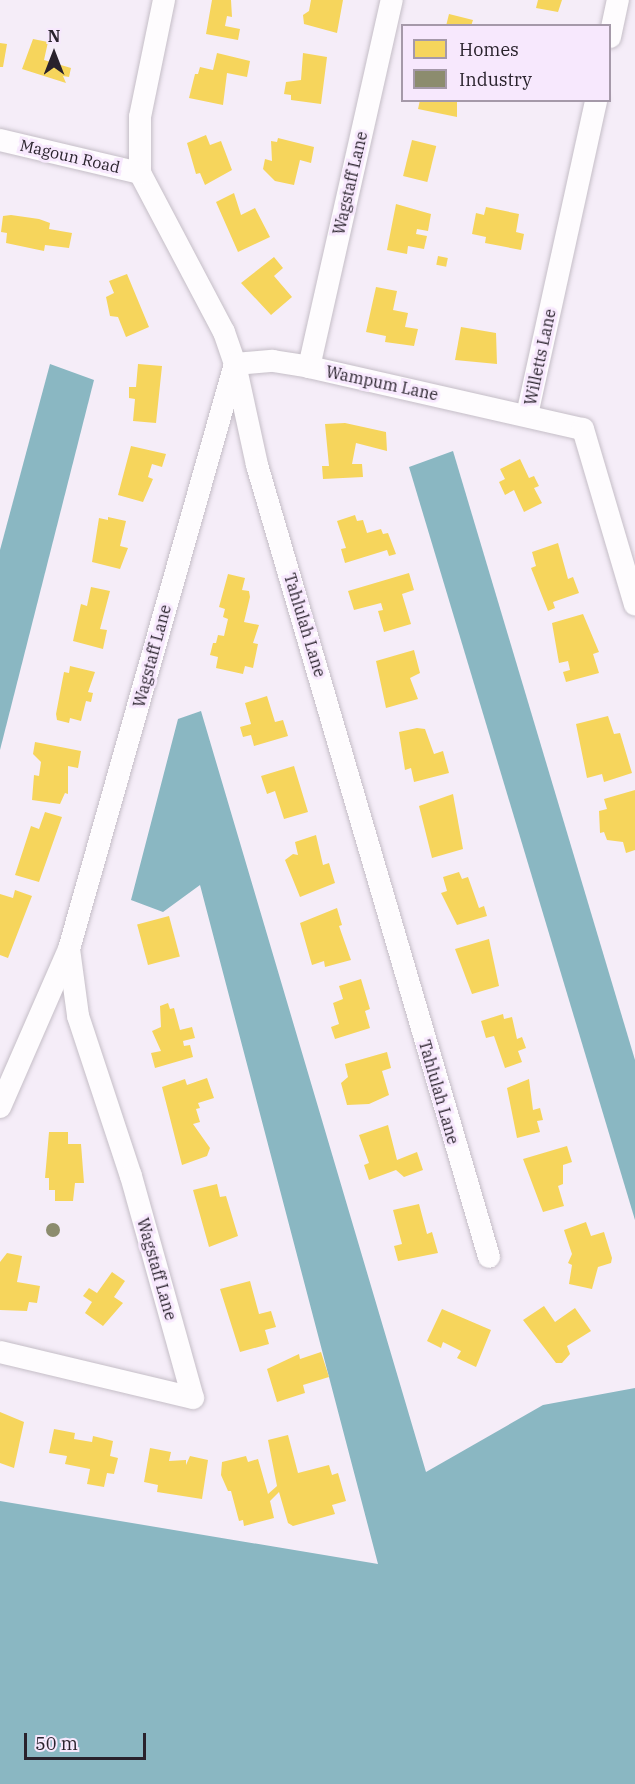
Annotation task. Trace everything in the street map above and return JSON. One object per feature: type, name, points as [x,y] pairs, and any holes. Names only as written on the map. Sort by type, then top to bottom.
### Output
[{"type":"street","name":"Tahlulah Lane","points":[[164,0],[140,117],[140,172],[224,332],[236,364],[257,465],[489,1257]]},
{"type":"street","name":"Wagstaff Lane","points":[[309,367],[392,0]]},
{"type":"street","points":[[611,29],[618,0]]},
{"type":"street","name":"Willetts Lane","points":[[596,102],[527,415],[583,429],[635,604]]},
{"type":"street","name":"Magoun Road","points":[[0,140],[140,172]]},
{"type":"street","name":"Wampum Lane","points":[[236,364],[273,361],[309,367],[527,415]]},
{"type":"street","name":"Wagstaff Lane","points":[[0,1107],[69,949],[236,364]]},
{"type":"street","name":"Wagstaff Lane","points":[[0,1352],[193,1398],[127,1165],[78,1016],[69,949]]},
{"type":"water","points":[[50,364],[94,380],[0,750],[0,550]]},
{"type":"water","points":[[453,451],[635,1060],[635,1220],[409,467]]},
{"type":"water","points":[[201,711],[426,1472],[543,1405],[635,1388],[635,1784],[0,1784],[0,1501],[378,1564],[200,885],[163,912],[131,900],[178,719]]},
{"type":"building: Homes","points":[[212,0],[231,0],[232,17],[227,16],[225,26],[240,29],[238,40],[206,34]]},
{"type":"building: Homes","points":[[311,0],[343,0],[337,33],[304,24],[303,15],[309,11]]},
{"type":"building: Homes","points":[[538,0],[562,0],[558,12],[536,8]]},
{"type":"building: Homes","points":[[449,14],[473,20],[472,24],[446,24]]},
{"type":"building: Homes","points":[[33,39],[48,42],[44,60],[71,68],[69,77],[63,76],[66,83],[22,69]]},
{"type":"building: Homes","points":[[0,43],[7,44],[3,67],[0,67]]},
{"type":"building: Homes","points":[[217,53],[250,61],[247,77],[227,73],[223,105],[189,98],[195,74],[198,74],[200,67],[213,70]]},
{"type":"building: Homes","points":[[303,53],[327,57],[321,104],[291,100],[291,95],[284,94],[286,82],[301,80]]},
{"type":"building: Homes","points":[[420,102],[457,102],[457,117],[418,109]]},
{"type":"building: Homes","points":[[206,135],[210,145],[221,141],[232,170],[205,185],[200,173],[196,174],[187,143]]},
{"type":"building: Homes","points":[[278,138],[314,147],[311,163],[300,160],[294,185],[275,181],[263,169],[265,159],[272,161],[271,141],[277,142]]},
{"type":"building: Homes","points":[[412,140],[436,146],[427,182],[403,176]]},
{"type":"building: Homes","points":[[234,193],[241,215],[255,208],[270,237],[238,252],[216,202]]},
{"type":"building: Homes","points":[[396,204],[431,214],[428,231],[417,229],[416,234],[427,236],[424,249],[408,246],[407,254],[387,250]]},
{"type":"building: Homes","points":[[486,207],[519,214],[516,232],[524,234],[521,250],[485,243],[486,237],[472,234],[476,213],[484,215]]},
{"type":"building: Homes","points":[[3,216],[39,219],[50,223],[49,229],[72,233],[69,248],[45,245],[44,251],[6,243],[7,233],[1,232]]},
{"type":"building: Homes","points":[[438,256],[448,258],[446,267],[436,265]]},
{"type":"building: Homes","points":[[274,257],[283,268],[274,276],[292,297],[271,315],[241,283]]},
{"type":"building: Homes","points":[[127,274],[149,327],[126,337],[118,317],[110,316],[106,297],[114,293],[109,281]]},
{"type":"building: Homes","points":[[376,287],[397,291],[393,310],[408,313],[405,327],[418,329],[414,346],[385,342],[386,336],[366,332]]},
{"type":"building: Homes","points":[[461,327],[496,333],[497,364],[455,360]]},
{"type":"building: Homes","points":[[138,364],[162,366],[156,423],[133,421],[135,399],[129,398],[129,387],[136,387]]},
{"type":"building: Homes","points":[[345,423],[386,432],[387,451],[356,443],[352,464],[362,464],[363,477],[323,479],[322,466],[329,466],[325,424]]},
{"type":"building: Homes","points":[[131,446],[166,454],[162,467],[152,464],[148,477],[153,479],[143,502],[118,495]]},
{"type":"building: Homes","points":[[520,459],[529,478],[534,476],[539,486],[534,488],[542,503],[524,512],[514,490],[505,495],[499,482],[505,479],[500,469]]},
{"type":"building: Homes","points":[[355,515],[357,521],[363,520],[367,533],[381,529],[383,534],[388,533],[396,554],[389,556],[387,550],[345,563],[341,549],[346,548],[337,521]]},
{"type":"building: Homes","points":[[108,517],[126,521],[120,546],[128,548],[120,569],[92,562],[99,518],[108,520]]},
{"type":"building: Homes","points":[[558,543],[568,579],[573,577],[579,593],[553,602],[555,608],[548,611],[531,568],[536,566],[532,552]]},
{"type":"building: Homes","points":[[409,573],[414,590],[402,594],[411,624],[384,632],[378,611],[383,610],[381,603],[354,610],[348,591]]},
{"type":"building: Homes","points":[[228,574],[245,578],[242,590],[249,591],[250,597],[244,622],[259,625],[253,643],[258,644],[253,668],[245,666],[243,674],[216,668],[218,657],[210,655],[218,635],[224,636],[228,619],[223,617],[225,609],[219,607]]},
{"type":"building: Homes","points":[[91,587],[110,591],[100,629],[107,630],[103,649],[73,641],[81,604],[87,606]]},
{"type":"building: Homes","points":[[583,614],[599,652],[593,654],[599,673],[566,682],[563,672],[570,670],[568,661],[559,663],[552,623]]},
{"type":"building: Homes","points":[[414,650],[420,673],[410,678],[418,699],[386,708],[376,661]]},
{"type":"building: Homes","points":[[70,666],[95,672],[88,692],[93,693],[91,702],[86,701],[81,721],[70,718],[69,723],[57,720],[56,714],[64,672],[69,673]]},
{"type":"building: Homes","points":[[267,696],[275,722],[283,720],[288,736],[254,746],[251,735],[243,737],[240,727],[251,724],[245,703]]},
{"type":"building: Homes","points":[[608,716],[614,734],[620,733],[632,773],[604,782],[602,774],[587,778],[576,724]]},
{"type":"building: Homes","points":[[417,728],[425,729],[434,754],[443,751],[449,773],[414,782],[411,768],[405,770],[399,732]]},
{"type":"building: Homes","points":[[35,742],[81,751],[78,768],[68,766],[68,794],[65,793],[60,804],[32,800],[34,775],[39,776],[41,762],[33,754]]},
{"type":"building: Homes","points":[[294,766],[308,812],[284,819],[275,791],[267,794],[261,776]]},
{"type":"building: Homes","points":[[635,790],[635,850],[626,853],[623,842],[607,840],[604,832],[600,833],[599,811],[607,809],[604,799]]},
{"type":"building: Homes","points":[[453,794],[463,849],[432,858],[419,806]]},
{"type":"building: Homes","points":[[45,812],[62,817],[39,882],[15,875],[31,826],[39,829]]},
{"type":"building: Homes","points":[[316,835],[323,865],[329,863],[335,883],[300,897],[285,860],[293,854],[298,855],[295,842]]},
{"type":"building: Homes","points":[[459,872],[462,879],[468,877],[479,908],[484,906],[487,916],[457,925],[441,893],[447,891],[443,877]]},
{"type":"building: Homes","points":[[15,890],[32,896],[8,958],[0,955],[0,894],[13,898]]},
{"type":"building: Homes","points":[[337,908],[342,925],[339,926],[351,960],[325,967],[324,961],[312,965],[300,923]]},
{"type":"building: Homes","points":[[169,916],[180,957],[148,965],[137,925]]},
{"type":"building: Homes","points":[[489,939],[499,986],[472,994],[455,949]]},
{"type":"building: Homes","points":[[361,979],[370,1009],[365,1011],[370,1028],[335,1039],[331,1027],[339,1024],[333,1003],[343,999],[339,986]]},
{"type":"building: Homes","points":[[168,1003],[170,1009],[174,1008],[180,1030],[192,1027],[195,1038],[183,1041],[184,1046],[190,1045],[193,1057],[155,1068],[151,1053],[161,1051],[152,1031],[161,1027],[160,1006]]},
{"type":"building: Homes","points":[[503,1014],[504,1019],[512,1017],[517,1039],[522,1037],[526,1048],[518,1051],[522,1062],[505,1068],[494,1036],[486,1038],[481,1021]]},
{"type":"building: Homes","points":[[387,1052],[391,1068],[382,1071],[389,1095],[369,1104],[347,1105],[341,1083],[348,1077],[345,1064]]},
{"type":"building: Homes","points":[[207,1078],[214,1098],[198,1103],[200,1108],[196,1109],[200,1122],[193,1124],[210,1148],[207,1156],[182,1165],[162,1087],[185,1079],[187,1085]]},
{"type":"building: Homes","points":[[529,1079],[533,1110],[540,1108],[543,1120],[537,1121],[540,1132],[517,1138],[507,1088]]},
{"type":"building: Homes","points":[[388,1125],[397,1160],[417,1152],[423,1170],[404,1177],[396,1170],[369,1180],[364,1165],[369,1163],[359,1135]]},
{"type":"building: Homes","points":[[49,1132],[68,1132],[68,1144],[81,1144],[84,1183],[75,1183],[73,1201],[55,1201],[55,1190],[49,1190],[49,1178],[45,1178]]},
{"type":"building: Homes","points":[[567,1146],[572,1162],[563,1165],[563,1184],[558,1186],[564,1206],[543,1212],[523,1159]]},
{"type":"building: Homes","points":[[217,1184],[220,1197],[226,1196],[238,1236],[209,1247],[193,1190]]},
{"type":"building: Homes","points":[[419,1204],[427,1234],[432,1232],[438,1253],[398,1261],[394,1246],[402,1244],[393,1210]]},
{"type":"building: Homes","points":[[586,1222],[591,1236],[604,1232],[612,1258],[611,1263],[598,1267],[592,1289],[569,1284],[572,1265],[568,1263],[572,1254],[564,1230]]},
{"type":"building: Homes","points":[[7,1253],[22,1256],[17,1282],[40,1286],[37,1303],[29,1302],[27,1311],[0,1310],[0,1262]]},
{"type":"building: Homes","points":[[112,1272],[125,1281],[114,1297],[123,1303],[103,1326],[85,1313],[92,1302],[83,1296],[89,1288],[97,1293]]},
{"type":"building: Homes","points":[[250,1281],[259,1314],[271,1311],[276,1327],[265,1330],[269,1344],[240,1352],[220,1289]]},
{"type":"building: Homes","points":[[544,1306],[555,1322],[575,1308],[591,1331],[567,1346],[570,1354],[562,1363],[556,1363],[523,1320]]},
{"type":"building: Homes","points":[[442,1309],[491,1330],[476,1367],[457,1358],[461,1351],[443,1342],[441,1348],[427,1341]]},
{"type":"building: Homes","points":[[321,1352],[329,1377],[303,1385],[305,1393],[277,1402],[267,1369],[299,1354],[300,1359]]},
{"type":"building: Homes","points":[[0,1412],[24,1422],[14,1468],[0,1463]]},
{"type":"building: Homes","points":[[54,1429],[75,1433],[74,1439],[92,1442],[93,1436],[113,1441],[110,1456],[118,1458],[114,1474],[107,1473],[104,1487],[87,1484],[90,1469],[65,1464],[67,1456],[49,1453]]},
{"type":"building: Homes","points":[[288,1435],[298,1473],[329,1465],[332,1475],[338,1473],[346,1501],[332,1505],[335,1514],[293,1526],[288,1523],[279,1492],[270,1501],[274,1518],[244,1526],[243,1520],[239,1521],[231,1491],[228,1491],[221,1475],[222,1462],[246,1456],[248,1462],[258,1459],[268,1494],[277,1486],[268,1440]]},
{"type":"building: Homes","points":[[150,1448],[171,1452],[169,1461],[186,1460],[186,1465],[190,1456],[208,1460],[202,1499],[157,1492],[158,1485],[144,1482]]},
{"type":"building: Industry","points":[[53,1223],[58,1225],[60,1230],[58,1235],[53,1237],[48,1235],[46,1230],[48,1225]]}]
